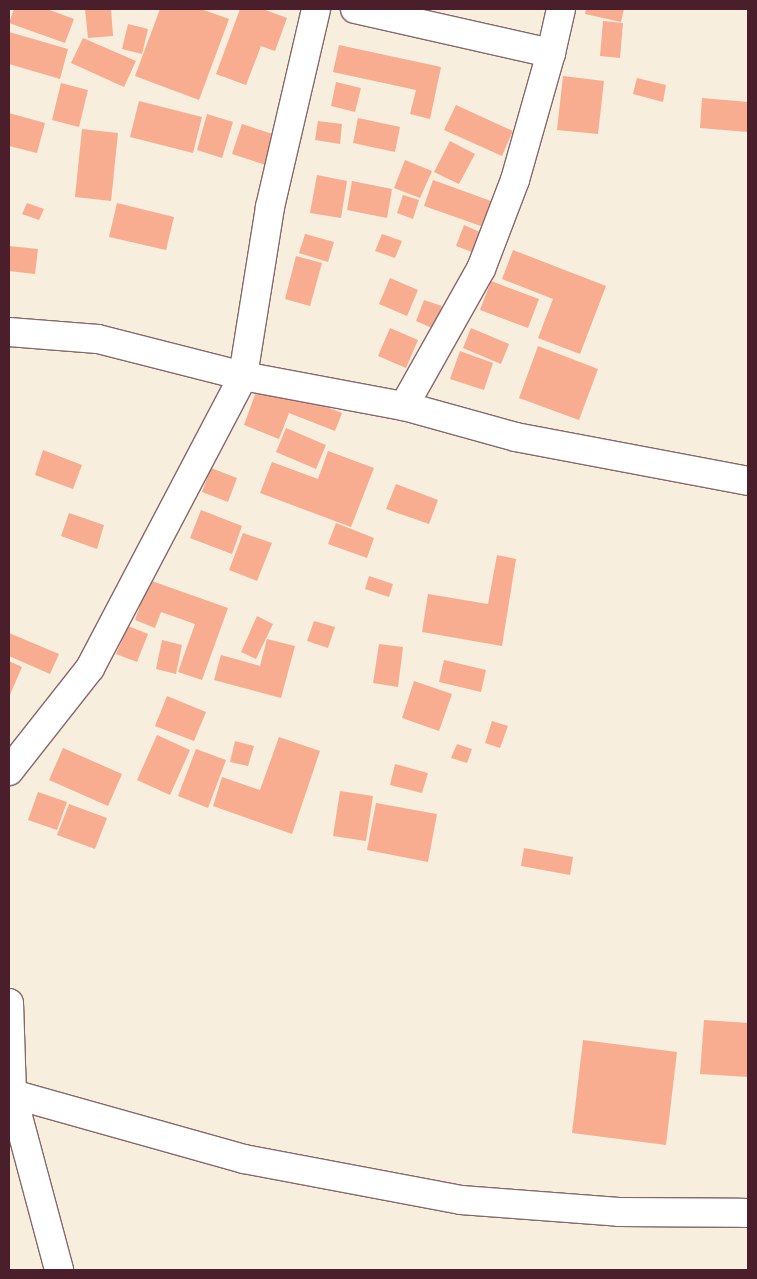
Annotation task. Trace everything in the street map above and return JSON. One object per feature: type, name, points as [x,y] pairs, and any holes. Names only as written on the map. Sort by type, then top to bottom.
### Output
[{"type":"street","points":[[9,771],[90,668],[242,376],[270,208],[316,9]]},
{"type":"street","points":[[355,9],[551,53]]},
{"type":"street","points":[[404,406],[481,269],[515,180],[551,53],[560,9]]},
{"type":"street","points":[[9,332],[98,339],[242,376],[404,406],[516,437],[748,481]]},
{"type":"street","points":[[9,1003],[11,1093],[59,1270]]},
{"type":"street","points":[[11,1093],[244,1159],[461,1200],[619,1212],[748,1213]]},
{"type":"building","points":[[14,9],[47,9],[74,19],[65,43],[9,23]]},
{"type":"building","points":[[85,9],[111,9],[113,36],[88,38]]},
{"type":"building","points":[[160,9],[201,9],[229,19],[199,100],[135,76]]},
{"type":"building","points":[[240,9],[263,9],[287,18],[275,51],[261,46],[246,85],[216,74]]},
{"type":"building","points":[[586,9],[624,9],[621,22],[585,14]]},
{"type":"building","points":[[603,21],[623,23],[620,58],[600,56]]},
{"type":"building","points":[[128,24],[148,29],[142,54],[122,49]]},
{"type":"building","points":[[9,32],[68,49],[60,79],[9,64]]},
{"type":"building","points":[[83,38],[136,61],[124,87],[71,63]]},
{"type":"building","points":[[339,45],[441,67],[430,119],[410,114],[416,90],[333,72]]},
{"type":"building","points":[[563,76],[604,81],[598,134],[557,130]]},
{"type":"building","points":[[637,78],[666,85],[663,102],[633,94]]},
{"type":"building","points":[[336,82],[361,88],[355,112],[331,106]]},
{"type":"building","points":[[61,83],[88,90],[79,127],[52,120]]},
{"type":"building","points":[[702,98],[748,102],[748,132],[700,128]]},
{"type":"building","points":[[139,101],[202,117],[193,153],[130,137]]},
{"type":"building","points":[[456,105],[513,131],[502,156],[444,130]]},
{"type":"building","points":[[9,113],[45,123],[37,153],[9,146]]},
{"type":"building","points":[[207,114],[233,122],[222,158],[197,150]]},
{"type":"building","points":[[358,118],[400,127],[395,152],[353,143]]},
{"type":"building","points":[[318,121],[342,124],[340,144],[315,140]]},
{"type":"building","points":[[242,124],[282,137],[272,167],[232,154]]},
{"type":"building","points":[[82,129],[118,133],[111,201],[75,197]]},
{"type":"building","points":[[450,141],[475,154],[459,184],[434,172]]},
{"type":"building","points":[[405,160],[432,171],[420,198],[394,188]]},
{"type":"building","points":[[317,175],[347,181],[341,218],[310,213]]},
{"type":"building","points":[[433,180],[491,201],[481,226],[424,206]]},
{"type":"building","points":[[352,181],[392,189],[387,218],[347,210]]},
{"type":"building","points":[[403,195],[419,200],[413,219],[397,213]]},
{"type":"building","points":[[27,203],[44,209],[39,220],[22,214]]},
{"type":"building","points":[[117,203],[174,217],[166,250],[109,237]]},
{"type":"building","points":[[464,225],[480,232],[472,252],[456,246]]},
{"type":"building","points":[[305,234],[334,242],[328,262],[299,253]]},
{"type":"building","points":[[382,234],[402,241],[395,258],[375,251]]},
{"type":"building","points":[[9,246],[38,249],[35,274],[9,271]]},
{"type":"building","points":[[513,250],[606,286],[580,354],[538,338],[553,299],[502,279]]},
{"type":"building","points":[[296,256],[322,263],[310,306],[285,299]]},
{"type":"building","points":[[390,278],[418,290],[407,316],[379,304]]},
{"type":"building","points":[[491,281],[539,299],[528,328],[480,310]]},
{"type":"building","points":[[424,300],[442,306],[434,329],[416,321]]},
{"type":"building","points":[[390,328],[418,340],[406,368],[378,356]]},
{"type":"building","points":[[471,328],[509,344],[501,364],[463,348]]},
{"type":"building","points":[[538,346],[598,369],[579,420],[519,398]]},
{"type":"building","points":[[460,351],[493,363],[484,390],[450,379]]},
{"type":"building","points":[[260,381],[342,413],[335,431],[289,413],[279,439],[244,425]]},
{"type":"building","points":[[286,428],[326,445],[316,469],[276,452]]},
{"type":"building","points":[[43,450],[82,465],[73,489],[35,475]]},
{"type":"building","points":[[328,451],[374,468],[351,527],[260,493],[272,462],[318,479]]},
{"type":"building","points":[[211,468],[237,478],[228,502],[202,492]]},
{"type":"building","points":[[396,484],[438,500],[429,524],[386,509]]},
{"type":"building","points":[[201,510],[242,526],[232,554],[190,538]]},
{"type":"building","points":[[69,513],[104,525],[97,549],[61,536]]},
{"type":"building","points":[[336,523],[374,538],[367,558],[328,544]]},
{"type":"building","points":[[243,533],[272,543],[257,581],[229,570]]},
{"type":"building","points":[[497,555],[516,559],[502,646],[422,632],[428,594],[488,604]]},
{"type":"building","points":[[369,576],[393,584],[389,597],[365,589]]},
{"type":"building","points":[[149,580],[228,608],[202,680],[178,672],[195,624],[161,612],[155,628],[135,620]]},
{"type":"building","points":[[257,616],[273,624],[256,659],[241,652]]},
{"type":"building","points":[[314,621],[335,627],[328,648],[307,641]]},
{"type":"building","points":[[128,626],[148,634],[137,662],[116,654]]},
{"type":"building","points":[[9,633],[59,654],[50,674],[9,656]]},
{"type":"building","points":[[267,639],[295,646],[281,698],[214,680],[221,655],[260,666]]},
{"type":"building","points":[[162,640],[182,645],[176,674],[156,669]]},
{"type":"building","points":[[379,644],[403,647],[398,687],[373,683]]},
{"type":"building","points":[[444,660],[486,670],[481,692],[439,682]]},
{"type":"building","points":[[9,661],[22,667],[9,697]]},
{"type":"building","points":[[414,681],[452,694],[439,731],[402,718]]},
{"type":"building","points":[[167,696],[206,712],[194,741],[155,726]]},
{"type":"building","points":[[492,721],[508,726],[500,748],[485,743]]},
{"type":"building","points":[[157,735],[190,750],[170,795],[137,780]]},
{"type":"building","points":[[279,737],[320,751],[292,834],[213,806],[222,777],[260,790]]},
{"type":"building","points":[[235,741],[254,746],[248,766],[230,762]]},
{"type":"building","points":[[457,744],[472,749],[467,763],[451,758]]},
{"type":"building","points":[[63,748],[122,774],[108,806],[49,780]]},
{"type":"building","points":[[196,749],[226,760],[208,808],[178,796]]},
{"type":"building","points":[[395,764],[428,773],[422,793],[390,785]]},
{"type":"building","points":[[340,791],[373,796],[366,841],[333,836]]},
{"type":"building","points":[[38,792],[67,802],[57,830],[28,820]]},
{"type":"building","points":[[376,803],[437,814],[428,862],[367,850]]},
{"type":"building","points":[[69,804],[107,818],[95,849],[57,835]]},
{"type":"building","points":[[524,848],[573,857],[570,875],[521,866]]},
{"type":"building","points":[[704,1020],[748,1023],[748,1077],[700,1074]]},
{"type":"building","points":[[583,1040],[677,1052],[666,1145],[572,1133]]}]
